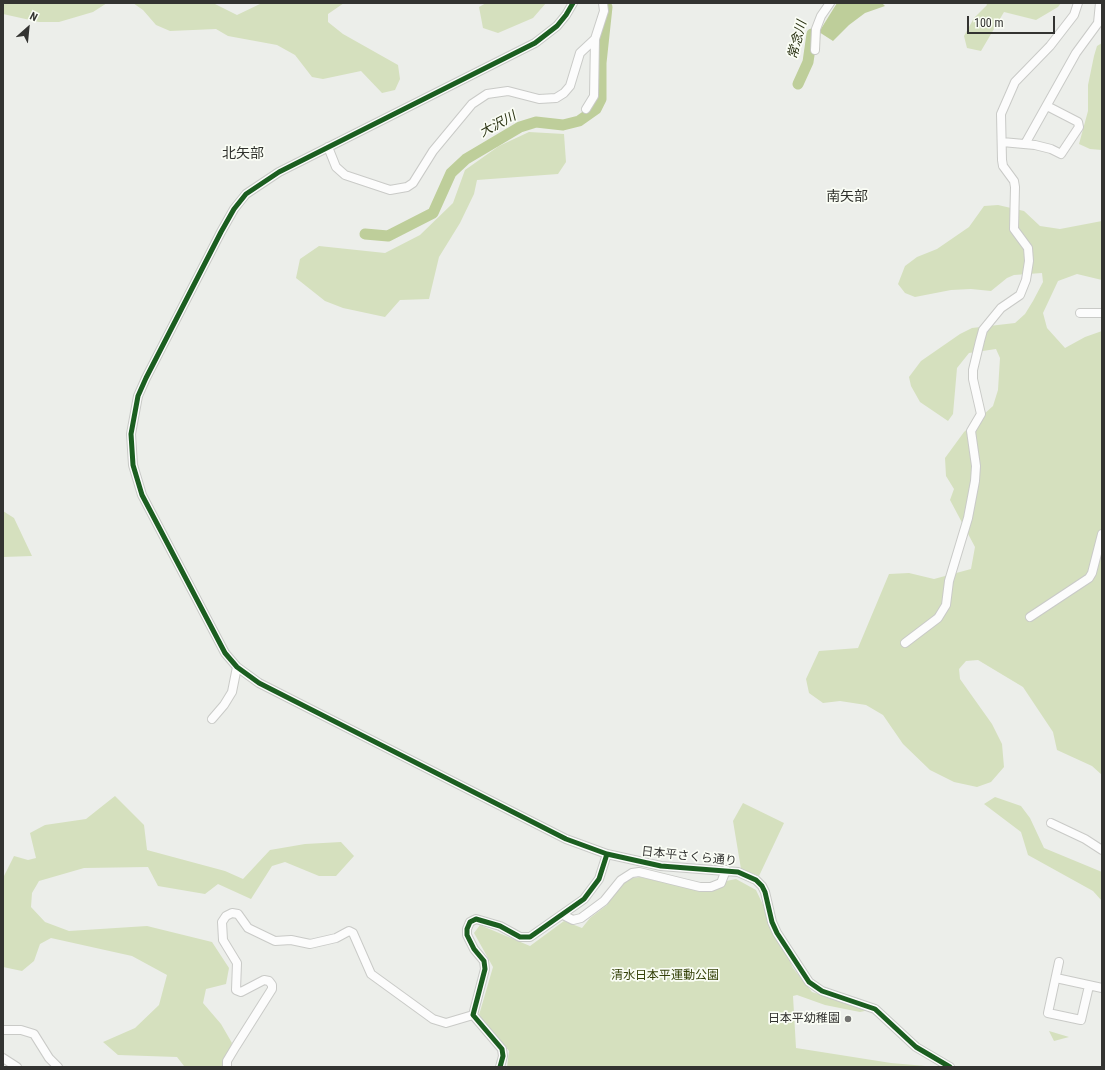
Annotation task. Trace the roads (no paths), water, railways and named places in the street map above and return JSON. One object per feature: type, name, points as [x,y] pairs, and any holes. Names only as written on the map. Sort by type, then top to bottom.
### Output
[{"type":"street","name":"日本平さくら通り","points":[[573,3],[557,26],[535,43],[279,172],[260,183],[246,194],[234,210],[149,372],[138,396],[133,416],[131,434],[133,465],[142,495],[226,653],[238,667],[259,683],[566,839],[607,854],[661,866],[726,870],[746,874],[762,886],[772,922],[777,933],[809,982],[822,991],[875,1008],[916,1047],[950,1067]]},
{"type":"street","points":[[586,109],[594,96],[595,39],[604,11],[602,3]]},
{"type":"street","points":[[815,50],[816,29],[821,16],[830,3]]},
{"type":"street","points":[[904,643],[938,618],[946,605],[949,581],[968,518],[975,481],[976,466],[971,431],[981,414],[973,379],[973,370],[980,341],[983,330],[1001,308],[1020,295],[1026,280],[1029,261],[1028,248],[1014,228],[1015,187],[1014,181],[1003,166],[1001,114],[1014,82],[1050,46],[1074,15],[1078,3]]},
{"type":"street","points":[[1025,144],[1076,53],[1100,23],[1100,3]]},
{"type":"street","points":[[328,147],[336,167],[345,175],[390,190],[407,187],[413,183],[433,151],[472,104],[486,94],[508,92],[539,99],[556,98],[564,93],[570,86],[580,53],[595,39]]},
{"type":"street","points":[[1002,142],[1025,144],[1051,149],[1061,154],[1079,127],[1078,122],[1047,106]]},
{"type":"street","points":[[1080,312],[1102,313]]},
{"type":"street","points":[[1030,617],[1089,578],[1092,573],[1102,534]]},
{"type":"street","points":[[212,719],[224,705],[232,692],[238,667]]},
{"type":"street","points":[[1051,823],[1085,839],[1102,850]]},
{"type":"street","points":[[473,1015],[485,969],[484,961],[474,949],[467,935],[470,922],[476,919],[482,920],[500,926],[513,934],[525,938],[530,937],[584,899],[594,888],[607,854]]},
{"type":"street","points":[[562,915],[573,920],[581,918],[604,901],[621,880],[632,873],[639,872],[700,887],[711,887],[721,883],[726,870]]},
{"type":"street","points":[[227,1067],[227,1061],[272,989],[272,985],[264,980],[241,992],[236,990],[236,963],[223,940],[222,922],[226,916],[232,913],[238,914],[248,928],[275,941],[291,940],[310,944],[336,938],[349,931],[353,933],[371,974],[432,1019],[446,1023],[473,1015]]},
{"type":"street","points":[[1060,962],[1048,1013],[1081,1020],[1090,986]]},
{"type":"street","points":[[1056,978],[1102,988]]},
{"type":"street","points":[[473,1015],[502,1049],[503,1056],[500,1067]]},
{"type":"street","points":[[3,1030],[21,1030],[34,1034],[49,1058],[58,1067]]},
{"type":"street","points":[[3,1058],[17,1067]]},
{"type":"waterway","name":"大沢川","points":[[365,234],[388,236],[433,213],[451,173],[466,159],[520,127],[536,122],[563,125],[579,121],[596,109],[601,99],[601,63],[607,7]]},
{"type":"waterway","name":"常念川","points":[[798,84],[808,62],[812,34]]},
{"type":"place","name":"日本平幼稚園","points":[[848,1019]]},
{"type":"district","name":"北矢部","points":[[243,154]]},
{"type":"district","name":"南矢部","points":[[847,197]]},
{"type":"park label","name":"清水日本平運動公園","points":[[665,976]]}]
